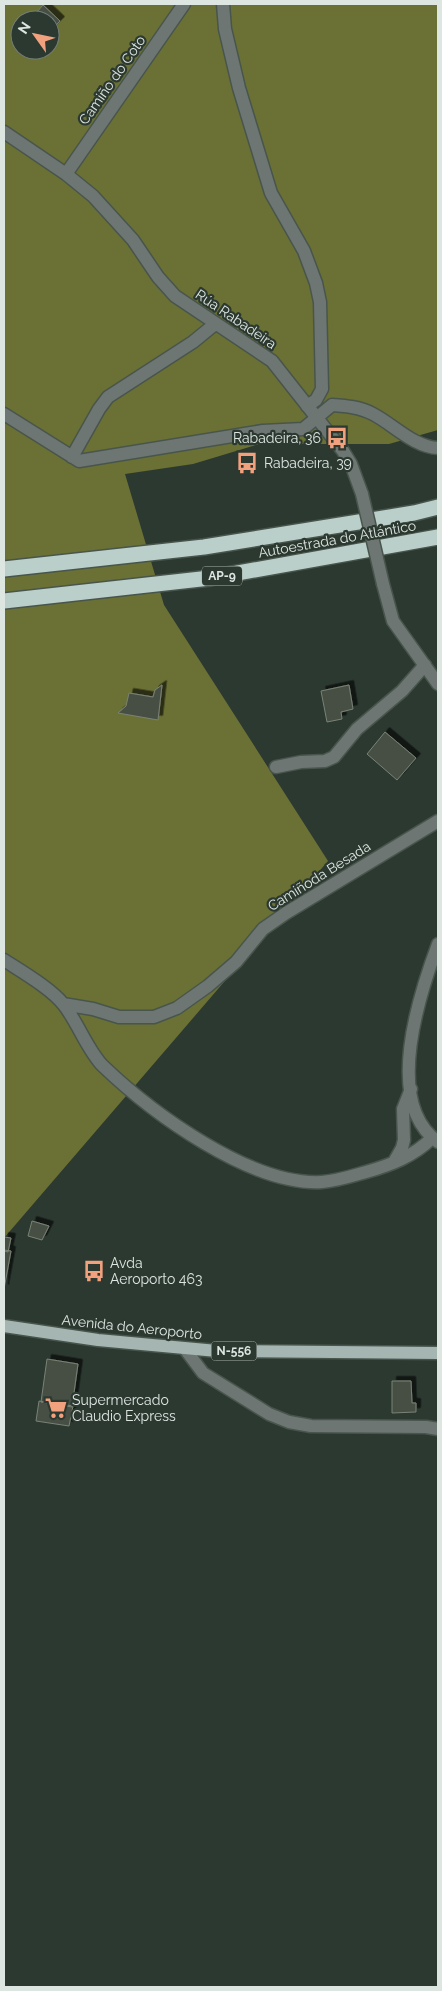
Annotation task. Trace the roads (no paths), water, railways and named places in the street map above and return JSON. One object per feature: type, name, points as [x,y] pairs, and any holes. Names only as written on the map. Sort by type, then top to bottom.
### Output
[{"type":"highway","name":"Autoestrada do Atlántico","points":[[4,569],[204,547],[414,513],[438,507]]},
{"type":"highway","name":"Autoestrada do Atlántico","points":[[4,601],[210,578],[438,537]]},
{"type":"main road","name":"Avenida do Aeroporto","points":[[4,1326],[98,1340],[217,1351],[438,1353]]},
{"type":"street","name":"Camiño do Coto","points":[[66,174],[184,4]]},
{"type":"street","points":[[223,4],[225,29],[239,88],[271,193],[304,251],[320,302],[322,390],[316,400],[307,406]]},
{"type":"street","name":"Rúa Rabadeira","points":[[4,132],[66,174],[93,196],[113,216],[133,240],[167,288],[181,301],[272,361],[343,451],[352,464],[362,494],[393,621],[438,684]]},
{"type":"street","points":[[72,457],[99,409],[108,397],[193,342],[214,324]]},
{"type":"street","points":[[4,414],[79,461],[263,431],[303,429],[317,419],[322,411],[332,405],[352,406],[372,413],[417,442],[438,448]]},
{"type":"street","points":[[276,767],[301,762],[325,761],[334,757],[357,730],[402,691],[425,665]]},
{"type":"street","name":"Camiñoda Besada","points":[[63,1004],[93,1009],[119,1017],[154,1017],[177,1008],[229,968],[263,929],[286,912],[438,821]]},
{"type":"street","points":[[4,960],[36,981],[63,1004],[101,1064],[152,1108],[194,1136],[244,1164],[270,1175],[322,1182],[347,1178],[394,1162],[414,1154],[435,1140],[419,1121],[414,1110],[409,1067],[412,1032],[421,993],[438,944]]},
{"type":"street","points":[[394,1162],[404,1140],[403,1108],[411,1089]]},
{"type":"street","points":[[186,1349],[203,1372],[269,1414],[289,1422],[311,1426],[438,1429]]},
{"type":"place","name":"Rabadeira, 36","points":[[337,438]]},
{"type":"place","name":"Rabadeira, 39","points":[[247,463]]},
{"type":"place","name":"Avda Aeroporto 463","points":[[94,1271]]},
{"type":"place","name":"Supermercado Claudio Express","points":[[56,1408]]}]
